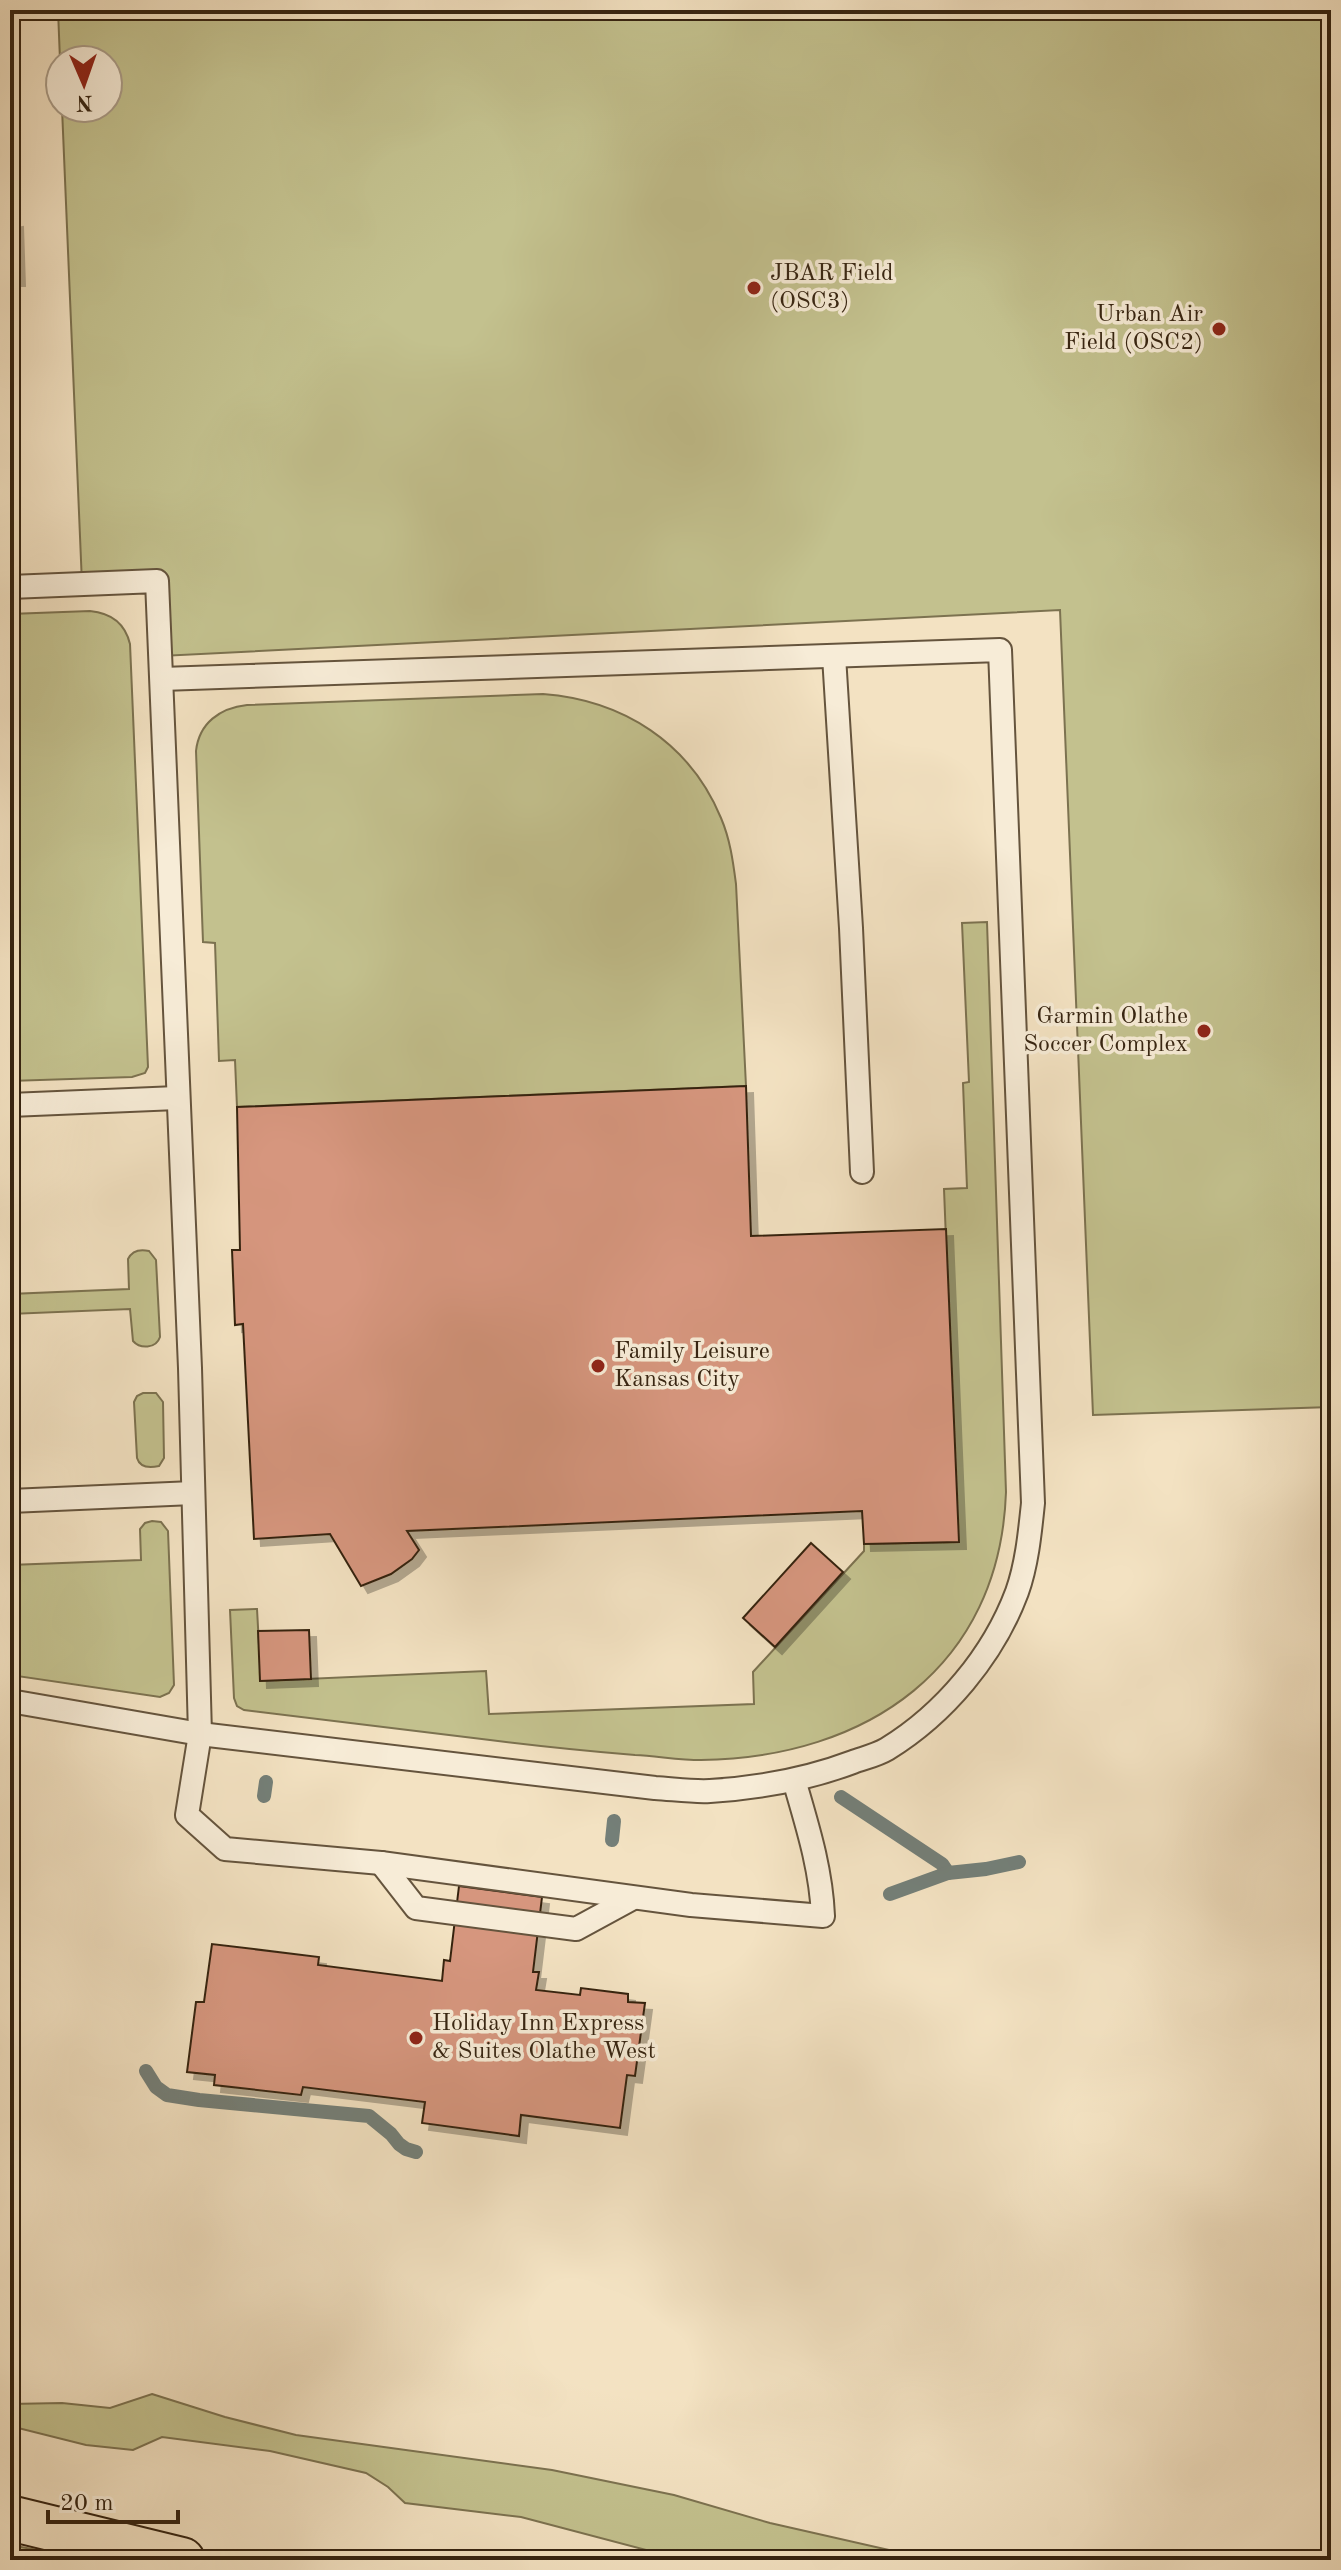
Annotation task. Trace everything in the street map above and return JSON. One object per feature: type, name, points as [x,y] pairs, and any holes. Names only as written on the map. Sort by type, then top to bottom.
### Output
[{"type":"highway","points":[[10,2518],[182,2560]]},
{"type":"lane","points":[[10,587],[157,581],[200,1734],[187,1815],[225,1849],[381,1863],[691,1905],[823,1916],[822,1888],[815,1852],[794,1780]]},
{"type":"lane","points":[[10,1701],[200,1734],[655,1788],[708,1791],[794,1780],[885,1751],[931,1717],[969,1676],[995,1636],[1017,1592],[1028,1545],[1033,1503],[1000,650],[162,679]]},
{"type":"lane","points":[[834,656],[862,1172]]},
{"type":"lane","points":[[10,1105],[177,1098]]},
{"type":"lane","points":[[10,1501],[193,1493]]},
{"type":"lane","points":[[381,1863],[416,1908],[430,1910],[576,1929],[633,1898]]},
{"type":"shaded area","name":"Garmin Olathe Soccer Complex","points":[[58,10],[1331,10],[1331,1407],[1093,1415],[1060,610],[161,656],[156,581],[82,584],[63,124],[124,124],[124,44],[59,44]]},
{"type":"shaded area","points":[[90,611],[116,620],[125,630],[130,644],[148,1067],[145,1073],[132,1077],[10,1081],[10,614]]},
{"type":"shaded area","points":[[543,694],[600,705],[650,730],[672,747],[708,791],[727,834],[736,884],[746,1086],[237,1107],[235,1060],[219,1061],[215,943],[203,942],[196,751],[206,725],[220,713],[247,705]]},
{"type":"shaded area","points":[[987,922],[1006,1492],[998,1554],[979,1607],[951,1653],[914,1691],[869,1720],[818,1742],[762,1755],[701,1760],[526,1744],[244,1710],[237,1706],[234,1698],[230,1610],[257,1609],[261,1681],[486,1671],[489,1714],[754,1704],[753,1672],[864,1551],[864,1544],[958,1542],[944,1189],[967,1188],[963,1083],[969,1082],[962,923]]},
{"type":"shaded area","points":[[137,1251],[149,1251],[156,1260],[160,1337],[152,1346],[133,1341],[130,1309],[10,1314],[10,1294],[129,1289],[128,1259]]},
{"type":"shaded area","points":[[143,1393],[156,1393],[163,1402],[164,1458],[159,1466],[140,1464],[137,1458],[134,1402]]},
{"type":"shaded area","points":[[152,1521],[161,1522],[168,1531],[174,1685],[169,1693],[160,1697],[10,1675],[10,1565],[141,1560],[140,1529]]},
{"type":"shaded area","points":[[152,2394],[296,2435],[552,2470],[674,2495],[770,2523],[933,2560],[684,2560],[521,2517],[405,2503],[366,2473],[270,2451],[162,2437],[133,2450],[86,2445],[10,2426],[10,2404],[62,2403],[110,2408]]},
{"type":"shaded area","points":[[10,2545],[92,2560],[10,2560]]},
{"type":"building","points":[[16,220],[18,279],[10,279],[10,221]]},
{"type":"building","name":"Family Leisure Kansas City","points":[[746,1086],[751,1236],[946,1229],[959,1542],[864,1544],[862,1511],[407,1531],[419,1550],[412,1559],[391,1574],[361,1586],[330,1534],[254,1539],[243,1324],[235,1325],[232,1250],[240,1250],[237,1107]]},
{"type":"building","points":[[811,1543],[843,1572],[775,1647],[743,1618]]},
{"type":"building","points":[[309,1630],[311,1679],[260,1681],[258,1631]]},
{"type":"building","name":"Holiday Inn Express & Suites Olathe West","points":[[459,1886],[542,1897],[533,1972],[539,1972],[536,1990],[580,1995],[581,1988],[628,1994],[628,2002],[645,2003],[635,2076],[627,2075],[620,2128],[521,2115],[519,2136],[422,2123],[425,2102],[303,2087],[301,2095],[214,2085],[215,2075],[187,2072],[196,2002],[204,2002],[212,1944],[319,1957],[318,1965],[442,1981],[444,1960],[450,1961]]},
{"type":"waterway","points":[[264,1796],[266,1782]]},
{"type":"waterway","points":[[841,1797],[942,1864],[948,1873]]},
{"type":"waterway","points":[[612,1840],[614,1821]]},
{"type":"waterway","points":[[890,1894],[948,1873],[1019,1862]]},
{"type":"waterway","points":[[146,2071],[156,2087],[167,2095],[369,2116],[399,2144],[416,2152]]},
{"type":"place","name":"JBAR Field (OSC3)","points":[[754,288]]},
{"type":"place","name":"Urban Air Field (OSC2)","points":[[1219,329]]},
{"type":"place","name":"Garmin Olathe Soccer Complex","points":[[1204,1031]]},
{"type":"place","name":"Family Leisure Kansas City","points":[[598,1366]]},
{"type":"place","name":"Holiday Inn Express & Suites Olathe West","points":[[416,2038]]}]
